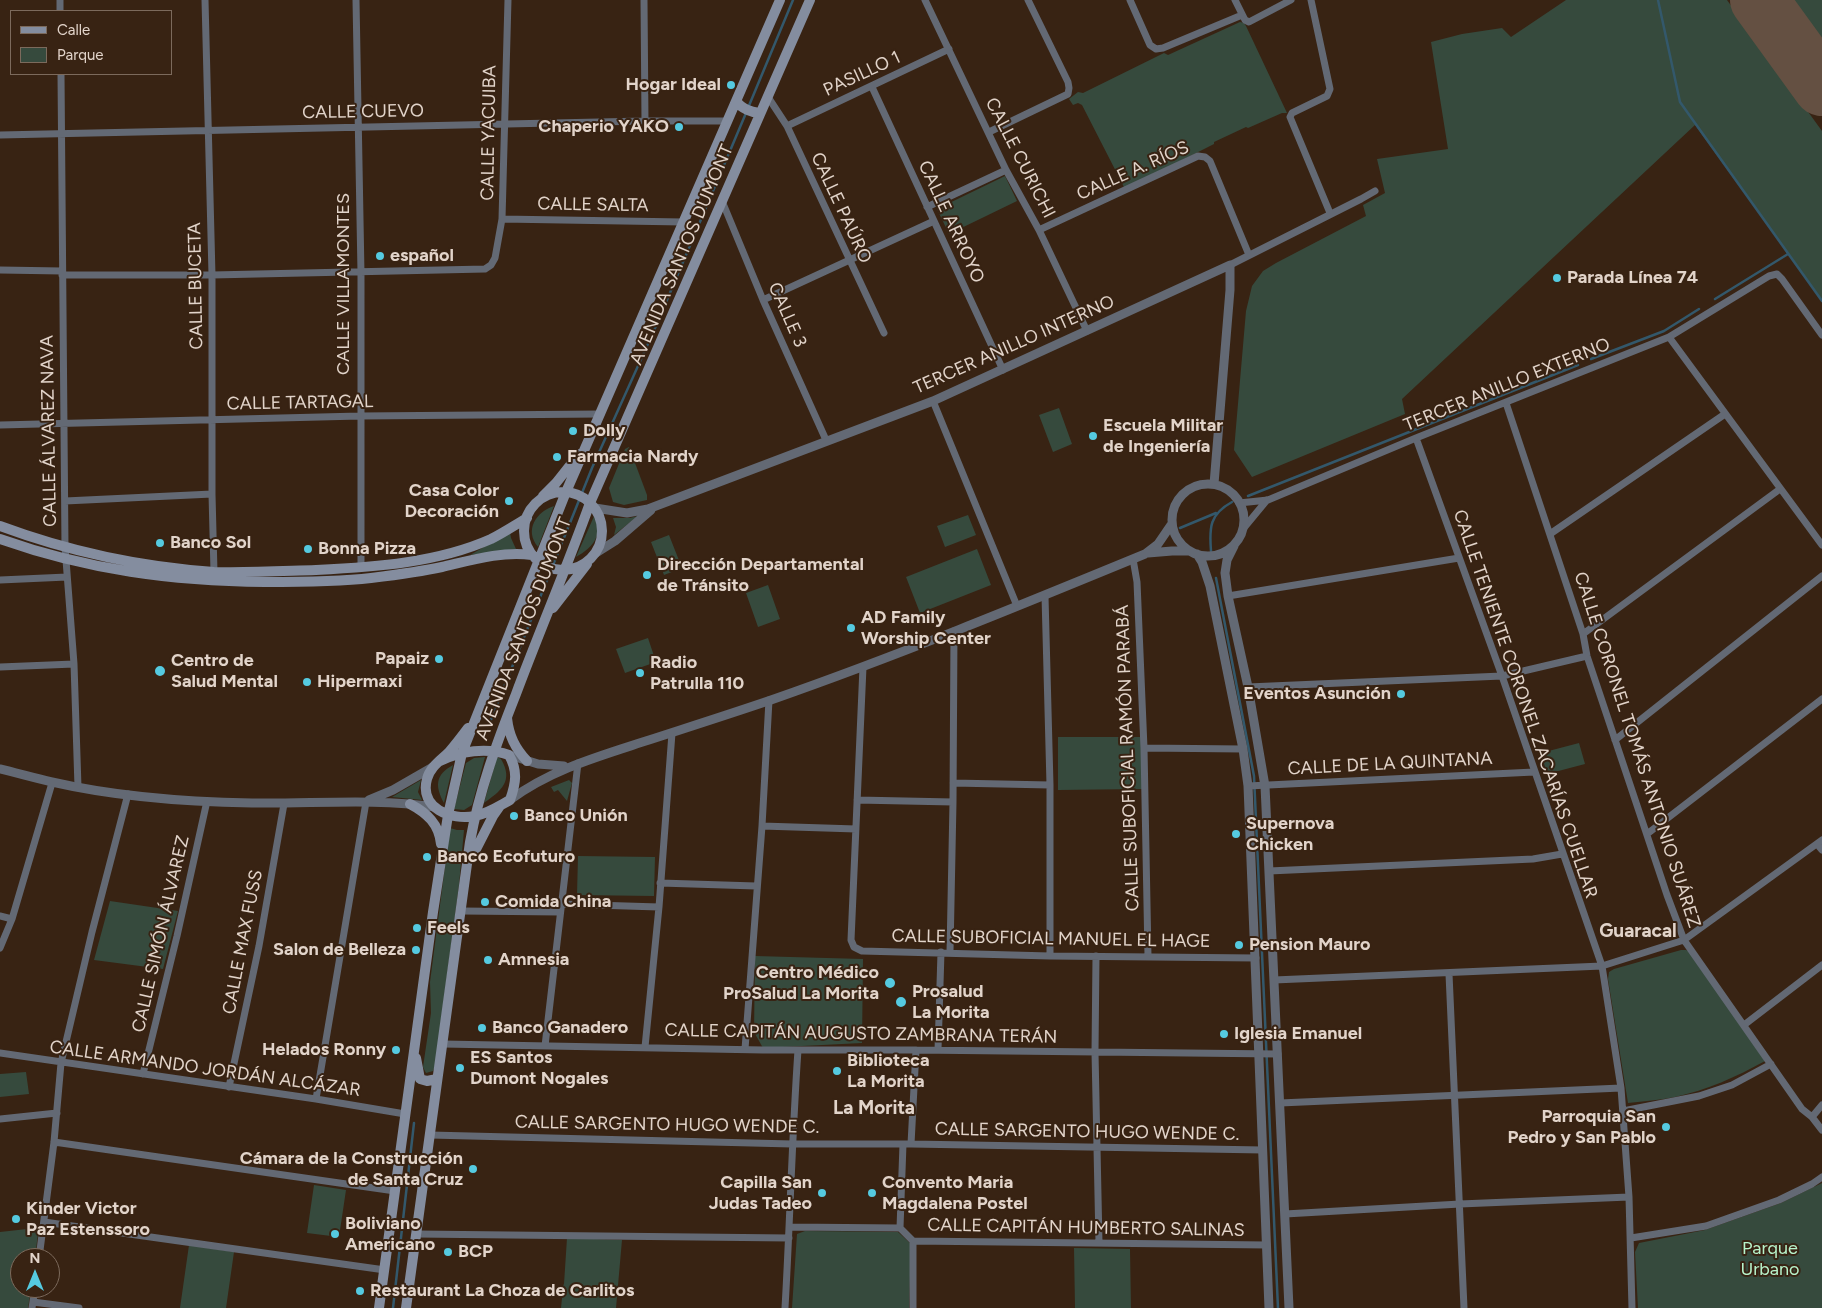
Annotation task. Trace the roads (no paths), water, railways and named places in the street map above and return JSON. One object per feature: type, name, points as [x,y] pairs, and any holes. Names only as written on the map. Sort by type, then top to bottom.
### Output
[{"type":"main road","name":"AVENIDA SANTOS DUMONT","points":[[380,1308],[414,1042],[448,815],[475,720],[538,560],[570,493],[589,442],[727,121],[738,104],[780,0]]},
{"type":"main road","name":"AVENIDA SANTOS DUMONT","points":[[406,1308],[462,911],[466,868],[475,816],[491,751],[507,716],[562,570],[590,503],[722,202],[758,112],[768,97],[810,0]]},
{"type":"main road","points":[[738,104],[758,112]]},
{"type":"main road","points":[[538,560],[524,537],[524,527],[527,518],[537,502],[556,484],[589,442]]},
{"type":"main road","points":[[537,502],[546,496],[556,493],[570,493],[590,503],[600,519],[602,531],[601,542],[593,556],[544,621]]},
{"type":"main road","points":[[0,526],[65,548],[125,560],[214,572],[361,568],[438,556],[479,544],[527,518]]},
{"type":"main road","points":[[0,539],[65,560],[122,571],[174,578],[222,581],[298,582],[371,578],[438,568],[507,554],[538,560],[562,570],[577,568],[593,556]]},
{"type":"main road","points":[[438,568],[453,561],[482,553],[483,549],[479,544]]},
{"type":"main road","points":[[337,581],[337,573],[355,571],[361,568]]},
{"type":"main road","points":[[298,582],[321,578],[325,574],[324,570]]},
{"type":"main road","points":[[507,716],[508,729],[512,741],[527,761]]},
{"type":"main road","points":[[475,720],[427,778],[428,797],[435,807],[448,815],[458,817],[475,816],[505,802]]},
{"type":"main road","points":[[437,764],[465,753],[491,751],[509,755],[514,764],[516,779],[505,802],[489,823],[466,868]]},
{"type":"main road","points":[[410,804],[424,811],[434,823],[441,837],[442,855]]},
{"type":"main road","points":[[414,1042],[420,1079],[427,1081],[437,1078]]},
{"type":"main road","points":[[409,1088],[420,1085],[427,1088],[430,1097],[432,1120]]},
{"type":"street","name":"CALLE BUCETA","points":[[205,0],[212,275],[214,572]]},
{"type":"street","name":"CALLE VILLAMONTES","points":[[356,0],[361,272],[361,568]]},
{"type":"street","name":"CALLE YACUIBA","points":[[361,272],[479,270],[491,266],[495,258],[502,219],[508,0]]},
{"type":"street","points":[[644,0],[645,121]]},
{"type":"street","name":"CALLE CURICHI","points":[[925,0],[1006,170],[1040,230],[1087,331]]},
{"type":"street","points":[[989,132],[1068,94],[1068,82],[1028,0]]},
{"type":"street","points":[[1130,0],[1150,45],[1156,49],[1163,48],[1242,14]]},
{"type":"street","points":[[1235,0],[1245,20],[1249,22],[1291,0]]},
{"type":"street","points":[[1311,0],[1330,89],[1327,96],[1292,113],[1290,117],[1330,214]]},
{"type":"street","name":"PASILLO 1","points":[[787,126],[950,49]]},
{"type":"street","name":"CALLE ÁLVAREZ NAVA","points":[[61,75],[65,560],[74,664],[78,787]]},
{"type":"street","name":"CALLE ARROYO","points":[[872,87],[1002,370]]},
{"type":"street","name":"CALLE PAÚRO","points":[[768,97],[787,126],[884,333]]},
{"type":"street","name":"CALLE CUEVO","points":[[0,134],[727,121]]},
{"type":"street","name":"CALLE A. RÍOS","points":[[1040,230],[1198,156],[1205,157],[1210,161],[1249,255]]},
{"type":"street","points":[[927,207],[1006,170]]},
{"type":"street","name":"TERCER ANILLO INTERNO","points":[[590,503],[627,513],[643,511],[933,401],[1230,265],[1374,191]]},
{"type":"street","name":"CALLE 3","points":[[722,202],[763,300],[826,440]]},
{"type":"street","name":"CALLE SALTA","points":[[502,219],[683,222]]},
{"type":"street","points":[[763,300],[934,221]]},
{"type":"street","points":[[1214,484],[1230,290],[1230,265]]},
{"type":"street","points":[[0,270],[62,273],[212,275],[361,272]]},
{"type":"street","name":"TERCER ANILLO EXTERNO","points":[[1239,502],[1268,500],[1416,438],[1669,338],[1769,276],[1777,274],[1782,279],[1822,335]]},
{"type":"street","points":[[1669,338],[1822,545]]},
{"type":"street","points":[[933,401],[1017,606]]},
{"type":"street","name":"CALLE CORONEL TOMÁS ANTONIO SUÁREZ","points":[[1506,403],[1583,634],[1587,656],[1667,895],[1684,940],[1802,1109],[1812,1117],[1822,1130]]},
{"type":"street","name":"CALLE TARTAGAL","points":[[0,425],[360,416],[601,414]]},
{"type":"street","points":[[1550,534],[1724,414]]},
{"type":"street","name":"CALLE TENIENTE CORONEL ZACARÍAS CUELLAR","points":[[1416,438],[1502,676],[1602,966],[1621,1088],[1629,1197],[1632,1308]]},
{"type":"street","points":[[1269,1308],[1256,958],[1256,786],[1243,750],[1210,586],[1202,562],[1182,544],[1175,535],[1171,525],[1171,514],[1175,503],[1191,487],[1202,484],[1214,484],[1228,490],[1239,502],[1244,520],[1240,538],[1227,560],[1225,573],[1228,596],[1248,687],[1256,786],[1269,870],[1275,1054],[1280,1103],[1289,1308]]},
{"type":"street","points":[[1583,634],[1780,489]]},
{"type":"street","points":[[65,501],[212,494]]},
{"type":"street","points":[[1243,529],[1268,500]]},
{"type":"street","name":"TERCER ANILLO INTERNO","points":[[593,556],[657,505]]},
{"type":"street","points":[[1145,554],[1158,544],[1171,525]]},
{"type":"street","points":[[505,802],[544,778],[575,764],[770,700],[863,667],[1045,596],[1145,554],[1172,550],[1216,555],[1234,546]]},
{"type":"street","points":[[1228,596],[1459,558]]},
{"type":"street","name":"CALLE SUBOFICIAL RAMÓN PARABÁ","points":[[1133,559],[1137,582],[1144,748],[1148,956]]},
{"type":"street","points":[[1616,740],[1822,576]]},
{"type":"street","points":[[0,580],[67,577]]},
{"type":"street","points":[[1045,596],[1050,784],[1050,956]]},
{"type":"street","points":[[950,952],[954,631]]},
{"type":"street","points":[[1248,687],[1502,676],[1587,656]]},
{"type":"street","points":[[0,667],[74,664]]},
{"type":"street","points":[[762,826],[856,829],[863,667]]},
{"type":"street","points":[[1647,834],[1822,699]]},
{"type":"street","points":[[745,1049],[770,700]]},
{"type":"street","points":[[645,1047],[659,907],[672,733]]},
{"type":"street","points":[[1144,748],[1243,750]]},
{"type":"street","points":[[509,755],[549,766],[575,764]]},
{"type":"street","points":[[366,802],[393,790],[437,764]]},
{"type":"street","points":[[545,1046],[575,764]]},
{"type":"street","points":[[0,769],[78,787],[207,802],[284,804],[366,802],[435,807]]},
{"type":"street","name":"CALLE DE LA QUINTANA","points":[[1256,786],[1534,772]]},
{"type":"street","points":[[0,948],[12,919],[52,782]]},
{"type":"street","points":[[953,783],[1050,784]]},
{"type":"street","points":[[40,1248],[54,1142],[61,1062],[128,794]]},
{"type":"street","points":[[857,800],[953,802]]},
{"type":"street","name":"CALLE SIMÓN ÁLVAREZ","points":[[143,1074],[207,802]]},
{"type":"street","points":[[316,1099],[366,802]]},
{"type":"street","name":"CALLE MAX FUSS","points":[[229,1087],[259,946],[284,804]]},
{"type":"street","name":"CALLE SUBOFICIAL MANUEL EL HAGE","points":[[856,829],[851,940],[854,947],[862,951],[1050,956],[1256,958]]},
{"type":"street","points":[[1274,980],[1602,966],[1684,940],[1820,845]]},
{"type":"street","points":[[1269,870],[1533,859],[1562,854]]},
{"type":"street","points":[[660,883],[756,886]]},
{"type":"street","points":[[561,904],[659,907]]},
{"type":"street","points":[[462,911],[560,912]]},
{"type":"street","points":[[0,916],[12,919]]},
{"type":"street","points":[[938,1050],[941,952]]},
{"type":"street","points":[[1096,956],[1095,1052],[1099,1242]]},
{"type":"street","points":[[1744,1024],[1822,965]]},
{"type":"street","points":[[1449,974],[1464,1308]]},
{"type":"street","name":"CALLE CAPITÁN AUGUSTO ZAMBRANA TERÁN","points":[[443,1044],[798,1050],[1275,1054]]},
{"type":"street","points":[[785,1308],[798,1050]]},
{"type":"street","points":[[790,1227],[900,1228],[916,1050]]},
{"type":"street","name":"CALLE ARMANDO JORDÁN ALCÁZAR","points":[[0,1053],[406,1114]]},
{"type":"street","points":[[1623,1111],[1699,1096],[1732,1085],[1771,1064]]},
{"type":"street","points":[[1280,1103],[1621,1088]]},
{"type":"street","points":[[1812,1117],[1822,1106]]},
{"type":"street","points":[[0,1119],[57,1113]]},
{"type":"street","name":"CALLE SARGENTO HUGO WENDE C.","points":[[430,1135],[792,1144],[1263,1150]]},
{"type":"street","points":[[54,1142],[395,1191]]},
{"type":"street","points":[[1631,1238],[1706,1226],[1779,1200],[1822,1177]]},
{"type":"street","points":[[1285,1214],[1629,1197]]},
{"type":"street","points":[[44,1222],[385,1270]]},
{"type":"street","name":"CALLE CAPITÁN HUMBERTO SALINAS","points":[[900,1228],[914,1241],[1267,1245]]},
{"type":"street","points":[[416,1234],[789,1238]]},
{"type":"street","points":[[913,1308],[914,1241]]},
{"type":"street","points":[[32,1305],[79,1308]]},
{"type":"waterway","points":[[748,108],[793,0]]},
{"type":"waterway","points":[[1658,0],[1680,102],[1822,301]]},
{"type":"waterway","points":[[488,727],[592,468],[656,326],[746,113]]},
{"type":"waterway","points":[[1715,299],[1788,254]]},
{"type":"waterway","points":[[1591,359],[1664,331],[1699,309]]},
{"type":"waterway","points":[[1248,496],[1578,365]]},
{"type":"waterway","points":[[1211,551],[1210,535],[1215,516],[1232,502]]},
{"type":"waterway","points":[[1180,528],[1216,513]]},
{"type":"waterway","points":[[1216,578],[1254,776],[1278,1308]]},
{"type":"waterway","points":[[393,1308],[414,1123]]},
{"type":"place","name":"Hogar Ideal","points":[[731,85]]},
{"type":"place","name":"Chaperio YAKO","points":[[679,127]]},
{"type":"place","name":"español","points":[[380,256]]},
{"type":"place","name":"Parada Línea 74","points":[[1557,278]]},
{"type":"place","name":"Dolly","points":[[573,431]]},
{"type":"place","name":"Escuela Militar de Ingeniería","points":[[1093,436]]},
{"type":"place","name":"Farmacia Nardy","points":[[557,457]]},
{"type":"place","name":"Casa Color Decoración","points":[[509,501]]},
{"type":"place","name":"Banco Sol","points":[[160,543]]},
{"type":"place","name":"Bonna Pizza","points":[[308,549]]},
{"type":"place","name":"Dirección Departamental de Tránsito","points":[[647,575]]},
{"type":"place","name":"AD Family Worship Center","points":[[851,628]]},
{"type":"place","name":"Papaiz","points":[[439,659]]},
{"type":"place","name":"Centro de Salud Mental","points":[[160,671]]},
{"type":"place","name":"Radio Patrulla 110","points":[[640,673]]},
{"type":"place","name":"Hipermaxi","points":[[307,682]]},
{"type":"place","name":"Eventos Asunción","points":[[1401,694]]},
{"type":"place","name":"Banco Unión","points":[[514,816]]},
{"type":"place","name":"Supernova Chicken","points":[[1236,834]]},
{"type":"place","name":"Banco Ecofuturo","points":[[427,857]]},
{"type":"place","name":"Comida China","points":[[485,902]]},
{"type":"place","name":"Feels","points":[[417,928]]},
{"type":"place","name":"Pension Mauro","points":[[1239,945]]},
{"type":"place","name":"Salon de Belleza","points":[[416,950]]},
{"type":"place","name":"Amnesia","points":[[488,960]]},
{"type":"place","name":"Centro Médico ProSalud La Morita","points":[[890,983]]},
{"type":"place","name":"Prosalud La Morita","points":[[901,1002]]},
{"type":"place","name":"Banco Ganadero","points":[[482,1028]]},
{"type":"place","name":"Iglesia Emanuel","points":[[1224,1034]]},
{"type":"place","name":"Helados Ronny","points":[[396,1050]]},
{"type":"place","name":"ES Santos Dumont Nogales","points":[[460,1068]]},
{"type":"place","name":"Biblioteca La Morita","points":[[837,1071]]},
{"type":"place","name":"Parroquia San Pedro y San Pablo","points":[[1666,1127]]},
{"type":"place","name":"Cámara de la Construcción de Santa Cruz","points":[[473,1169]]},
{"type":"place","name":"Capilla San Judas Tadeo","points":[[822,1193]]},
{"type":"place","name":"Convento Maria Magdalena Postel","points":[[872,1193]]},
{"type":"place","name":"Kinder Victor Paz Estenssoro","points":[[16,1219]]},
{"type":"place","name":"Boliviano Americano","points":[[335,1234]]},
{"type":"place","name":"BCP","points":[[448,1252]]},
{"type":"place","name":"Restaurant La Choza de Carlitos","points":[[360,1291]]},
{"type":"district","name":"Guaracal","points":[[1638,931]]},
{"type":"district","name":"La Morita","points":[[874,1108]]},
{"type":"park label","name":"Parque Urbano","points":[[1770,1259]]}]
